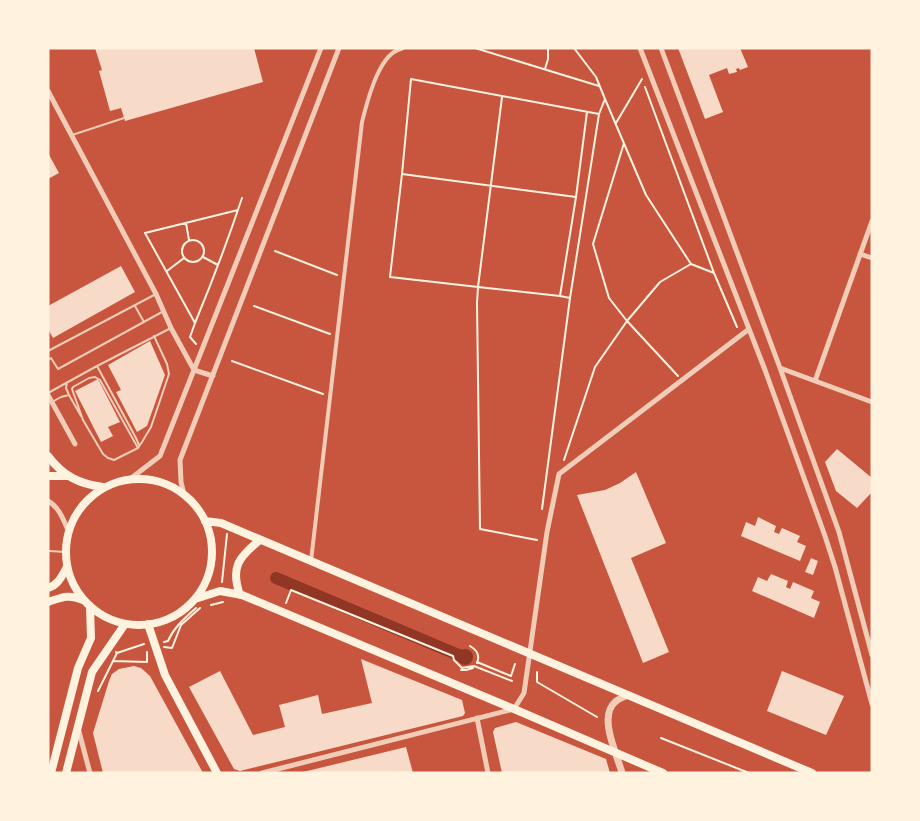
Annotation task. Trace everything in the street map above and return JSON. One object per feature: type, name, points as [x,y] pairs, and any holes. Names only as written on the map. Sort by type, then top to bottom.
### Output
[{"type":"highway","points":[[48,456],[68,476],[80,483],[103,487]]},
{"type":"highway","points":[[48,476],[68,476]]},
{"type":"highway","points":[[130,479],[153,480],[169,485],[184,495],[205,521],[212,551],[210,569],[195,599],[166,620],[148,624],[125,624],[108,618],[90,606],[83,600],[73,584],[67,567],[68,530],[74,516],[91,496],[103,487],[130,479]]},
{"type":"highway","points":[[205,521],[221,523],[812,773]]},
{"type":"highway","points":[[240,595],[236,569],[239,559],[260,540]]},
{"type":"highway","points":[[195,599],[223,588],[663,773]]},
{"type":"highway","points":[[51,773],[78,668],[91,638],[90,606]]},
{"type":"highway","points":[[66,773],[92,672],[114,646],[125,624]]},
{"type":"main road","points":[[48,588],[54,586],[67,567]]},
{"type":"main road","points":[[48,602],[72,595],[83,600]]},
{"type":"main road","points":[[148,624],[152,644],[165,675],[218,773]]},
{"type":"street","points":[[130,479],[160,456],[321,48]]},
{"type":"street","points":[[184,495],[180,460],[339,48]]},
{"type":"street","points":[[311,561],[362,122],[366,103],[381,66],[393,52],[403,48]]},
{"type":"street","points":[[640,48],[749,329],[825,536],[872,704]]},
{"type":"street","points":[[661,48],[839,532],[872,655]]},
{"type":"street","points":[[48,91],[194,370],[213,376]]},
{"type":"street","points":[[815,381],[872,221]]},
{"type":"street","points":[[860,254],[872,258]]},
{"type":"street","points":[[262,773],[514,709],[524,693],[547,532],[559,474],[749,329]]},
{"type":"street","points":[[780,368],[872,402]]},
{"type":"street","points":[[48,394],[75,444]]},
{"type":"street","points":[[48,501],[54,504],[62,515],[68,530]]},
{"type":"street","points":[[622,773],[608,730],[609,712],[615,702],[628,695]]},
{"type":"street","points":[[477,718],[488,773]]},
{"type":"street","points":[[78,728],[90,773]]},
{"type":"lane","points":[[72,135],[124,118]]},
{"type":"lane","points":[[48,351],[156,294]]},
{"type":"lane","points":[[135,306],[144,322]]},
{"type":"lane","points":[[48,360],[51,358],[58,369],[164,311]]},
{"type":"lane","points":[[48,394],[171,328]]},
{"type":"lane","points":[[67,382],[66,388],[69,395],[103,454],[114,459],[138,448],[151,427],[169,374],[167,364],[154,336]]},
{"type":"lane","points":[[97,366],[136,438],[138,448]]},
{"type":"lane","points":[[83,420],[72,389],[77,384],[95,377],[100,380],[138,448]]},
{"type":"lane","points":[[52,402],[69,395]]},
{"type":"lane","points":[[49,551],[66,552]]},
{"type":"path","points":[[475,48],[600,86]]},
{"type":"path","points":[[545,69],[548,48]]},
{"type":"path","points":[[574,48],[596,77],[646,195],[691,264],[714,273]]},
{"type":"path","points":[[570,298],[390,277],[411,79],[599,114]]},
{"type":"path","points":[[616,124],[642,80],[714,273],[741,335]]},
{"type":"path","points":[[502,96],[477,303],[480,530],[538,540]]},
{"type":"path","points":[[541,517],[570,298],[599,114],[605,99]]},
{"type":"path","points":[[560,296],[587,112]]},
{"type":"path","points":[[624,143],[593,244],[609,298],[627,321],[682,380]]},
{"type":"path","points":[[402,174],[576,196]]},
{"type":"path","points":[[202,350],[190,337],[242,198]]},
{"type":"path","points":[[195,323],[145,233],[238,210]]},
{"type":"path","points":[[186,223],[189,240]]},
{"type":"path","points":[[189,240],[202,244],[203,257],[194,263],[186,261],[182,254],[183,246],[189,240]]},
{"type":"path","points":[[275,251],[344,278]]},
{"type":"path","points":[[203,257],[218,265]]},
{"type":"path","points":[[166,271],[184,258]]},
{"type":"path","points":[[559,474],[595,367],[627,321],[660,282],[691,264]]},
{"type":"path","points":[[254,306],[338,337]]},
{"type":"path","points":[[232,361],[331,397]]},
{"type":"path","points":[[117,653],[152,644],[172,648],[181,625],[201,607],[223,602],[226,538]]},
{"type":"path","points":[[292,605],[286,603],[291,590],[453,656],[462,668],[474,666],[512,681]]},
{"type":"path","points":[[168,641],[173,630],[184,618],[206,602]]},
{"type":"path","points":[[113,661],[147,662],[147,646],[152,644]]},
{"type":"path","points":[[114,646],[117,653]]},
{"type":"path","points":[[86,698],[94,700],[117,653],[119,647],[114,646]]},
{"type":"path","points":[[461,669],[470,670],[477,662],[477,652],[470,646]]},
{"type":"path","points":[[477,662],[511,676],[515,664]]},
{"type":"path","points":[[537,672],[537,682],[597,717]]},
{"type":"path","points":[[661,738],[749,773]]},
{"type":"shaded area","points":[[462,649],[468,649],[473,657],[471,663],[462,665],[457,660],[457,654]]},
{"type":"building","points":[[95,48],[254,48],[263,82],[125,121],[121,108],[110,111]]},
{"type":"building","points":[[678,48],[740,48],[748,67],[736,69],[737,72],[729,74],[727,68],[709,75],[723,112],[705,119]]},
{"type":"building","points":[[48,153],[59,173],[48,179]]},
{"type":"building","points":[[121,266],[135,292],[53,338],[48,329],[48,306]]},
{"type":"building","points":[[150,341],[165,375],[147,426],[137,432],[116,392],[121,390],[108,365]]},
{"type":"building","points":[[98,379],[120,422],[108,427],[113,436],[101,442],[75,391]]},
{"type":"building","points":[[837,449],[872,478],[872,492],[857,508],[836,491],[825,462]]},
{"type":"building","points":[[636,472],[666,543],[631,558],[669,652],[643,663],[577,495],[605,490]]},
{"type":"building","points":[[758,517],[776,526],[774,532],[779,534],[782,528],[800,536],[797,542],[806,546],[800,561],[741,536],[746,522],[755,526]]},
{"type":"building","points":[[811,558],[818,561],[813,575],[805,572]]},
{"type":"building","points":[[771,574],[788,581],[786,587],[790,589],[793,582],[814,591],[811,598],[820,602],[814,618],[752,591],[758,577],[767,581]]},
{"type":"building","points":[[361,659],[462,700],[465,713],[463,716],[240,771],[234,769],[189,687],[220,671],[253,735],[285,727],[279,705],[318,695],[322,714],[372,703]]},
{"type":"building","points":[[134,666],[141,668],[150,676],[203,773],[103,773],[93,733],[112,674],[119,669]]},
{"type":"building","points":[[782,671],[844,696],[826,735],[767,711]]},
{"type":"building","points":[[516,722],[606,759],[610,773],[502,773],[493,732],[495,728]]},
{"type":"building","points":[[406,747],[413,773],[303,773],[303,772]]},
{"type":"waterway","points":[[276,578],[461,656]]}]
